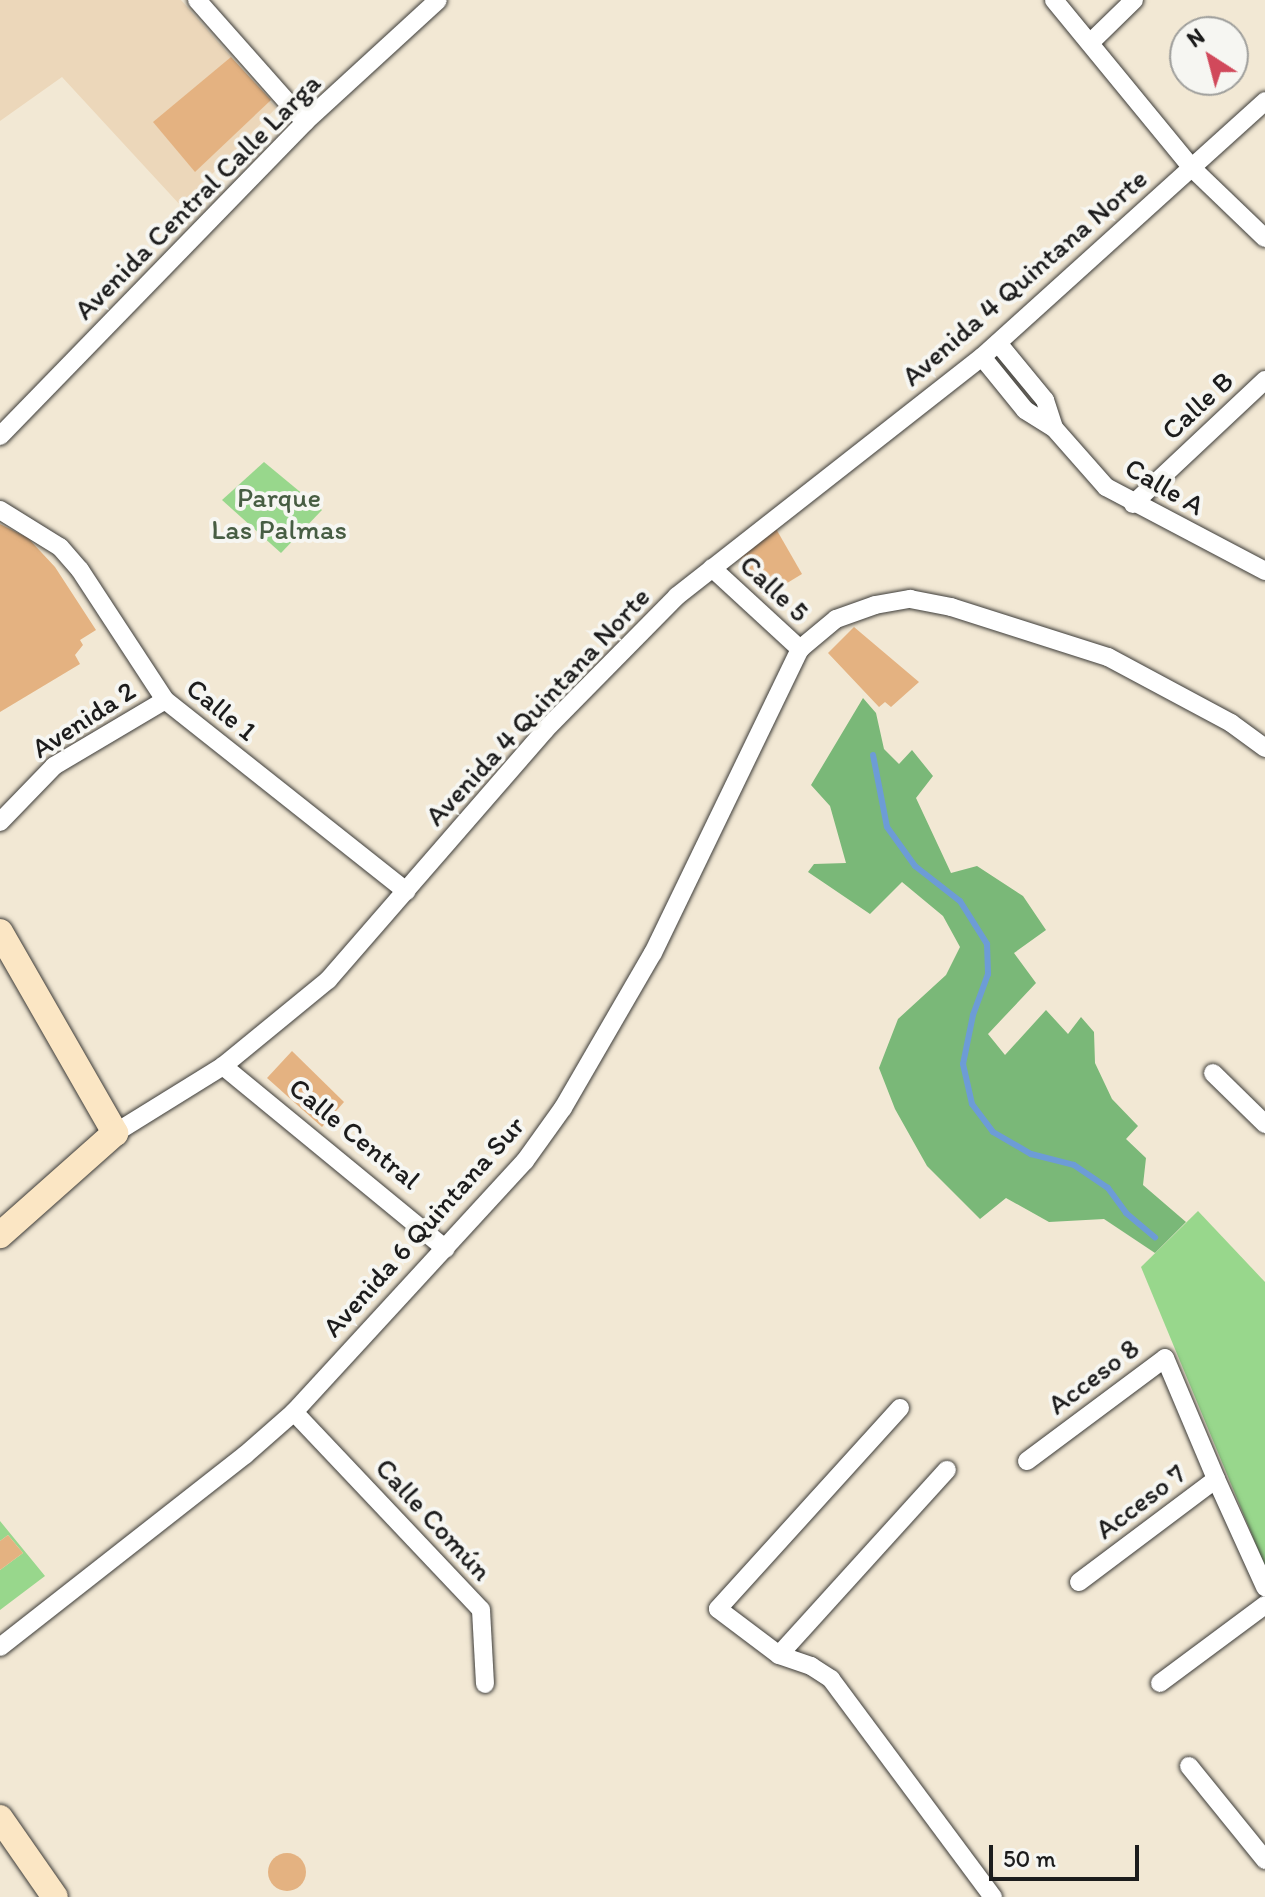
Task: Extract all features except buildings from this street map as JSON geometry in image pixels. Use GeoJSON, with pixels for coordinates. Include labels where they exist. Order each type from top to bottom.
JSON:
{"type":"FeatureCollection","features":[{"type":"Feature","properties":{"kind":"main road"},"geometry":{"type":"LineString","coordinates":[[0,932],[115,1133],[0,1235]]}},
{"type":"Feature","properties":{"kind":"main road"},"geometry":{"type":"LineString","coordinates":[[0,1818],[55,1897]]}},
{"type":"Feature","properties":{"kind":"street"},"geometry":{"type":"LineString","coordinates":[[197,0],[305,122]]}},
{"type":"Feature","properties":{"kind":"street","name":"Avenida Central Calle Larga"},"geometry":{"type":"LineString","coordinates":[[0,436],[305,122],[438,0]]}},
{"type":"Feature","properties":{"kind":"street"},"geometry":{"type":"LineString","coordinates":[[1054,0],[1192,168],[1265,238]]}},
{"type":"Feature","properties":{"kind":"street"},"geometry":{"type":"LineString","coordinates":[[1091,42],[1134,0]]}},
{"type":"Feature","properties":{"kind":"street","name":"Avenida 4 Quintana Norte"},"geometry":{"type":"LineString","coordinates":[[115,1133],[223,1066],[328,980],[545,730],[677,596],[982,357],[1265,101]]}},
{"type":"Feature","properties":{"kind":"street","name":"Calle A"},"geometry":{"type":"LineString","coordinates":[[998,343],[1045,400],[1054,428]]}},
{"type":"Feature","properties":{"kind":"street","name":"Calle A"},"geometry":{"type":"LineString","coordinates":[[982,357],[1025,410],[1054,428],[1106,487],[1133,504],[1265,571]]}},
{"type":"Feature","properties":{"kind":"street","name":"Calle B"},"geometry":{"type":"LineString","coordinates":[[1133,504],[1265,380]]}},
{"type":"Feature","properties":{"kind":"street","name":"Calle 1"},"geometry":{"type":"LineString","coordinates":[[0,510],[60,547],[80,570],[165,700],[406,891]]}},
{"type":"Feature","properties":{"kind":"street","name":"Calle 5"},"geometry":{"type":"LineString","coordinates":[[712,568],[800,649]]}},
{"type":"Feature","properties":{"kind":"street"},"geometry":{"type":"LineString","coordinates":[[800,649],[836,619],[875,605],[910,599],[951,607],[1108,657],[1193,701],[1265,748]]}},
{"type":"Feature","properties":{"kind":"street","name":"Avenida 6 Quintana Sur"},"geometry":{"type":"LineString","coordinates":[[0,1647],[245,1455],[294,1412],[525,1161],[606,1037],[653,953],[800,649]]}},
{"type":"Feature","properties":{"kind":"street","name":"Avenida 2"},"geometry":{"type":"LineString","coordinates":[[0,822],[54,766],[165,700]]}},
{"type":"Feature","properties":{"kind":"street","name":"Calle Central"},"geometry":{"type":"LineString","coordinates":[[223,1066],[446,1249]]}},
{"type":"Feature","properties":{"kind":"street"},"geometry":{"type":"LineString","coordinates":[[1213,1073],[1265,1124]]}},
{"type":"Feature","properties":{"kind":"street","name":"Acceso 8"},"geometry":{"type":"LineString","coordinates":[[1027,1461],[1165,1358],[1216,1479]]}},
{"type":"Feature","properties":{"kind":"street"},"geometry":{"type":"LineString","coordinates":[[900,1408],[718,1609],[779,1655],[811,1666],[843,1692],[993,1897]]}},
{"type":"Feature","properties":{"kind":"street","name":"Calle Común"},"geometry":{"type":"LineString","coordinates":[[294,1412],[481,1610],[485,1684]]}},
{"type":"Feature","properties":{"kind":"street"},"geometry":{"type":"LineString","coordinates":[[779,1655],[947,1470]]}},
{"type":"Feature","properties":{"kind":"street","name":"Acceso 7"},"geometry":{"type":"LineString","coordinates":[[1079,1582],[1216,1479],[1265,1587]]}},
{"type":"Feature","properties":{"kind":"street"},"geometry":{"type":"LineString","coordinates":[[1160,1683],[1265,1605]]}},
{"type":"Feature","properties":{"kind":"street"},"geometry":{"type":"LineString","coordinates":[[1189,1766],[1265,1860]]}},
{"type":"Feature","properties":{"kind":"shaded area"},"geometry":{"type":"Polygon","coordinates":[[[0,0],[181,0],[276,108],[181,206],[62,77],[0,121],[0,0]]]}},
{"type":"Feature","properties":{"kind":"green space","name":"Parque Las Palmas"},"geometry":{"type":"Polygon","coordinates":[[[264,462],[322,510],[281,553],[222,500],[264,462]]]}},
{"type":"Feature","properties":{"kind":"green space"},"geometry":{"type":"Polygon","coordinates":[[[863,698],[876,713],[884,749],[899,764],[912,750],[933,776],[916,798],[951,873],[977,866],[1023,896],[1046,930],[1014,953],[1036,983],[988,1034],[1005,1055],[1046,1010],[1068,1034],[1081,1017],[1094,1032],[1095,1063],[1112,1099],[1138,1126],[1126,1139],[1146,1158],[1143,1185],[1186,1222],[1155,1253],[1104,1219],[1049,1222],[1006,1198],[980,1219],[927,1166],[895,1109],[879,1068],[898,1019],[946,975],[960,947],[943,916],[902,882],[870,914],[808,872],[814,864],[846,863],[830,806],[811,785],[863,698]]]}},
{"type":"Feature","properties":{"kind":"green space"},"geometry":{"type":"Polygon","coordinates":[[[1198,1211],[1265,1282],[1265,1566],[1141,1267],[1198,1211]]]}},
{"type":"Feature","properties":{"kind":"green space"},"geometry":{"type":"Polygon","coordinates":[[[0,1521],[45,1576],[0,1610],[0,1570],[23,1553],[8,1535],[0,1541],[0,1521]]]}},
{"type":"Feature","properties":{"kind":"waterway"},"geometry":{"type":"LineString","coordinates":[[873,755],[887,827],[915,866],[960,901],[987,944],[988,974],[973,1015],[963,1064],[972,1104],[993,1132],[1031,1154],[1074,1165],[1108,1188],[1126,1213],[1155,1237]]}}]}
